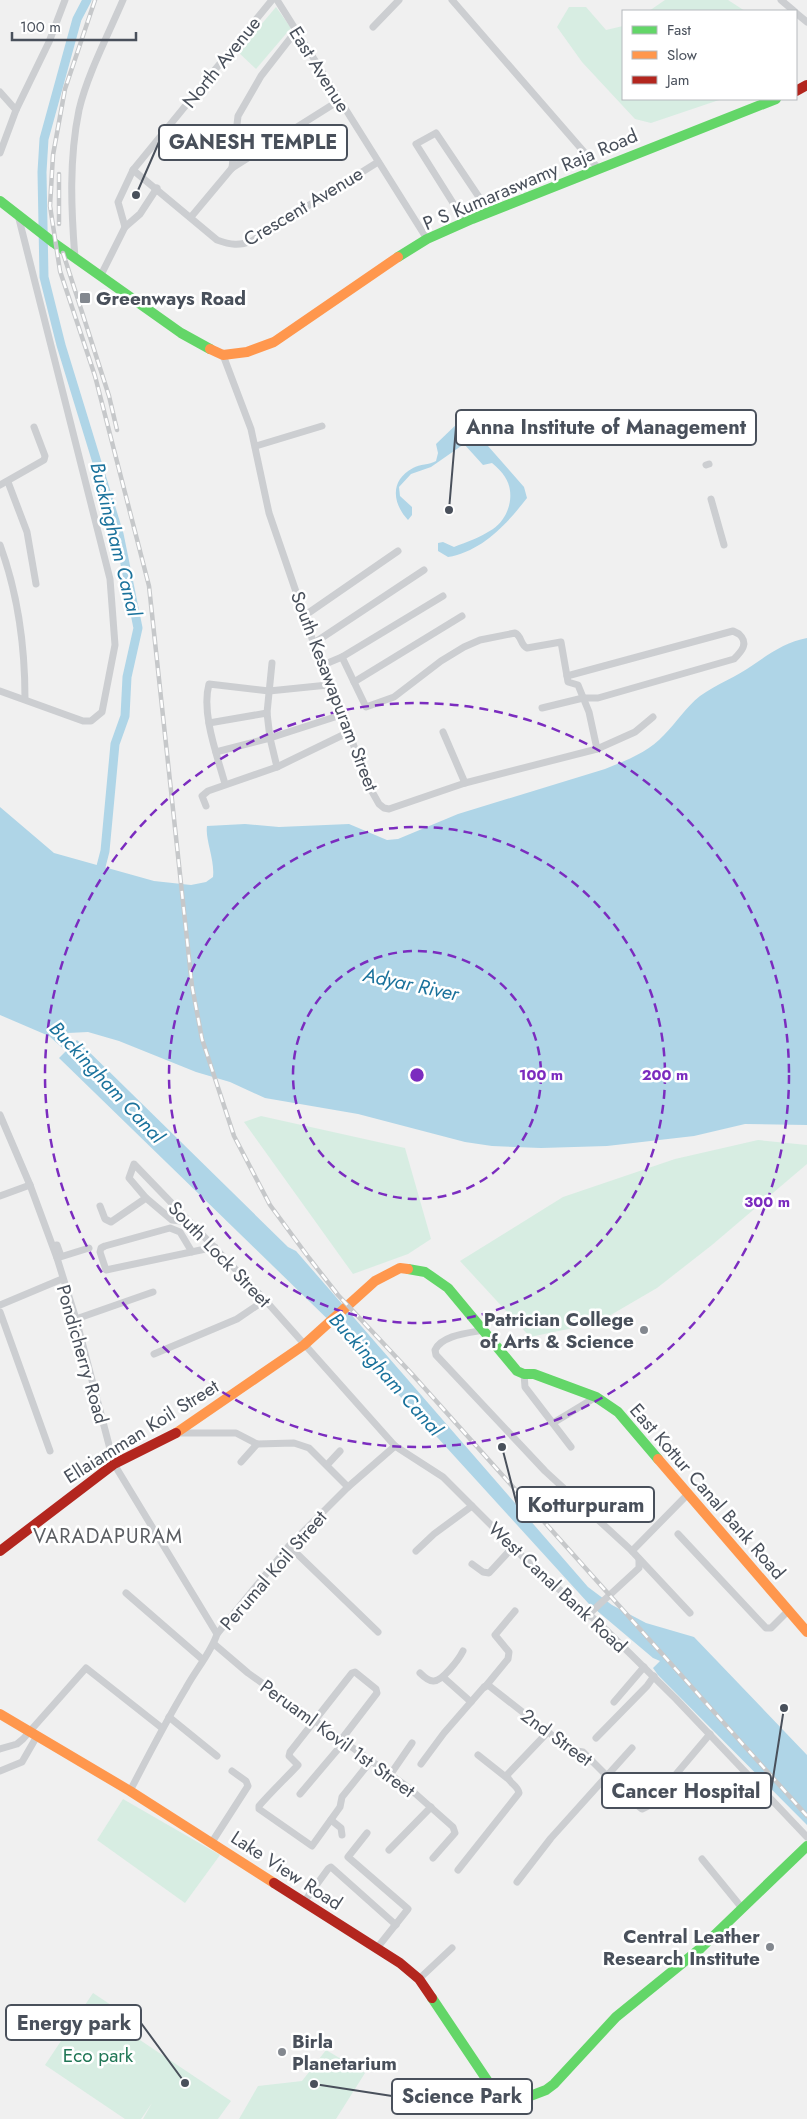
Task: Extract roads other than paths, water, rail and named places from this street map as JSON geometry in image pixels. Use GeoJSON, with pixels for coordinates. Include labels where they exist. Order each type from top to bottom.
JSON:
{"type":"FeatureCollection","features":[{"type":"Feature","properties":{"kind":"street"},"geometry":{"type":"LineString","coordinates":[[0,153],[16,110],[49,42],[65,0]]}},
{"type":"Feature","properties":{"kind":"street"},"geometry":{"type":"LineString","coordinates":[[75,258],[71,205],[73,152],[80,108],[98,56],[123,0]]}},
{"type":"Feature","properties":{"kind":"street","name":"North Avenue"},"geometry":{"type":"LineString","coordinates":[[125,227],[118,202],[133,170],[272,0]]}},
{"type":"Feature","properties":{"kind":"street","name":"East Avenue"},"geometry":{"type":"LineString","coordinates":[[277,0],[427,239]]}},
{"type":"Feature","properties":{"kind":"street"},"geometry":{"type":"LineString","coordinates":[[373,27],[400,0]]}},
{"type":"Feature","properties":{"kind":"street"},"geometry":{"type":"LineString","coordinates":[[452,0],[598,168]]}},
{"type":"Feature","properties":{"kind":"street"},"geometry":{"type":"LineString","coordinates":[[781,0],[793,10]]}},
{"type":"Feature","properties":{"kind":"street"},"geometry":{"type":"LineString","coordinates":[[797,14],[807,22]]}},
{"type":"Feature","properties":{"kind":"street"},"geometry":{"type":"LineString","coordinates":[[232,168],[238,116],[261,76],[296,31]]}},
{"type":"Feature","properties":{"kind":"street"},"geometry":{"type":"LineString","coordinates":[[0,92],[16,110]]}},
{"type":"Feature","properties":{"kind":"street"},"geometry":{"type":"LineString","coordinates":[[191,217],[232,168],[340,100]]}},
{"type":"Feature","properties":{"kind":"street","name":"P S Kumaraswamy Raja Road"},"geometry":{"type":"LineString","coordinates":[[223,355],[247,352],[274,342],[371,274],[427,239],[598,168],[773,100]]}},
{"type":"Feature","properties":{"kind":"street"},"geometry":{"type":"LineString","coordinates":[[465,222],[416,144],[436,133],[489,212]]}},
{"type":"Feature","properties":{"kind":"street","name":"Crescent Avenue"},"geometry":{"type":"LineString","coordinates":[[133,170],[157,188],[217,240],[239,245],[252,241],[378,162]]}},
{"type":"Feature","properties":{"kind":"street"},"geometry":{"type":"LineString","coordinates":[[101,275],[125,227],[140,214],[157,188]]}},
{"type":"Feature","properties":{"kind":"street"},"geometry":{"type":"LineString","coordinates":[[0,201],[54,244],[101,275],[181,333],[223,355]]}},
{"type":"Feature","properties":{"kind":"street"},"geometry":{"type":"LineString","coordinates":[[0,691],[83,721],[91,721],[98,718],[105,703],[115,645],[110,579],[18,214]]}},
{"type":"Feature","properties":{"kind":"street","name":"South Kesawapuram Street"},"geometry":{"type":"LineString","coordinates":[[223,355],[256,446],[269,513],[304,616],[323,665],[328,685],[349,732],[366,781],[379,804],[389,809],[465,783],[597,749],[635,732],[653,717]]}},
{"type":"Feature","properties":{"kind":"street"},"geometry":{"type":"LineString","coordinates":[[256,446],[322,426]]}},
{"type":"Feature","properties":{"kind":"street"},"geometry":{"type":"LineString","coordinates":[[0,485],[44,460],[45,456],[34,427]]}},
{"type":"Feature","properties":{"kind":"street"},"geometry":{"type":"LineString","coordinates":[[8,482],[27,532],[36,584]]}},
{"type":"Feature","properties":{"kind":"street"},"geometry":{"type":"LineString","coordinates":[[711,499],[724,545]]}},
{"type":"Feature","properties":{"kind":"street"},"geometry":{"type":"LineString","coordinates":[[0,545],[11,574],[23,648],[25,699]]}},
{"type":"Feature","properties":{"kind":"street"},"geometry":{"type":"LineString","coordinates":[[304,616],[398,551]]}},
{"type":"Feature","properties":{"kind":"street"},"geometry":{"type":"LineString","coordinates":[[314,643],[424,570]]}},
{"type":"Feature","properties":{"kind":"street"},"geometry":{"type":"LineString","coordinates":[[323,665],[342,657],[443,596]]}},
{"type":"Feature","properties":{"kind":"street"},"geometry":{"type":"LineString","coordinates":[[354,682],[462,616]]}},
{"type":"Feature","properties":{"kind":"street"},"geometry":{"type":"LineString","coordinates":[[542,708],[583,698],[606,696],[734,659],[743,650],[743,637],[736,631],[732,631],[567,676]]}},
{"type":"Feature","properties":{"kind":"street"},"geometry":{"type":"LineString","coordinates":[[342,657],[366,708],[394,698],[441,661],[480,640],[515,633],[519,635],[524,646],[527,648],[561,642],[567,676],[570,684],[578,685],[589,712],[597,749]]}},
{"type":"Feature","properties":{"kind":"street"},"geometry":{"type":"LineString","coordinates":[[272,663],[267,713],[270,738],[277,767]]}},
{"type":"Feature","properties":{"kind":"street"},"geometry":{"type":"LineString","coordinates":[[225,784],[210,723],[207,700],[209,684],[269,691],[328,685]]}},
{"type":"Feature","properties":{"kind":"street"},"geometry":{"type":"LineString","coordinates":[[210,723],[267,713]]}},
{"type":"Feature","properties":{"kind":"street"},"geometry":{"type":"LineString","coordinates":[[216,752],[270,738],[341,715]]}},
{"type":"Feature","properties":{"kind":"street"},"geometry":{"type":"LineString","coordinates":[[206,806],[202,798],[204,793],[277,767],[349,732]]}},
{"type":"Feature","properties":{"kind":"street"},"geometry":{"type":"LineString","coordinates":[[443,732],[465,783]]}},
{"type":"Feature","properties":{"kind":"street","name":"Pondicherry Road"},"geometry":{"type":"LineString","coordinates":[[0,1115],[59,1257],[62,1279],[76,1319],[114,1464],[217,1634]]}},
{"type":"Feature","properties":{"kind":"street","name":"South Lock Street"},"geometry":{"type":"LineString","coordinates":[[146,1198],[129,1178],[134,1164],[265,1300],[304,1345]]}},
{"type":"Feature","properties":{"kind":"street"},"geometry":{"type":"LineString","coordinates":[[0,1196],[30,1185]]}},
{"type":"Feature","properties":{"kind":"street"},"geometry":{"type":"LineString","coordinates":[[100,1206],[105,1219],[111,1222],[146,1198],[172,1220],[190,1222]]}},
{"type":"Feature","properties":{"kind":"street"},"geometry":{"type":"LineString","coordinates":[[192,1252],[180,1232],[170,1228],[104,1246],[100,1252],[106,1270],[192,1252],[215,1247]]}},
{"type":"Feature","properties":{"kind":"street"},"geometry":{"type":"LineString","coordinates":[[59,1257],[89,1248]]}},
{"type":"Feature","properties":{"kind":"street","name":"East Kottur Canal Bank Road"},"geometry":{"type":"LineString","coordinates":[[322,1331],[375,1280],[400,1268],[425,1272],[448,1288],[514,1368],[524,1374],[534,1374],[596,1397],[618,1412],[807,1632]]}},
{"type":"Feature","properties":{"kind":"street"},"geometry":{"type":"LineString","coordinates":[[0,1305],[62,1279]]}},
{"type":"Feature","properties":{"kind":"street"},"geometry":{"type":"LineString","coordinates":[[76,1319],[153,1292]]}},
{"type":"Feature","properties":{"kind":"street"},"geometry":{"type":"LineString","coordinates":[[154,1354],[237,1319],[265,1300]]}},
{"type":"Feature","properties":{"kind":"street"},"geometry":{"type":"LineString","coordinates":[[0,1312],[50,1451]]}},
{"type":"Feature","properties":{"kind":"street"},"geometry":{"type":"LineString","coordinates":[[484,1330],[453,1337],[442,1342],[435,1350],[436,1355],[545,1471],[632,1551],[690,1613]]}},
{"type":"Feature","properties":{"kind":"street","name":"Ellaiamman Koil Street"},"geometry":{"type":"LineString","coordinates":[[0,1551],[114,1464],[176,1433],[322,1331]]}},
{"type":"Feature","properties":{"kind":"street","name":"West Canal Bank Road"},"geometry":{"type":"LineString","coordinates":[[304,1345],[395,1446],[443,1477],[534,1568],[591,1612],[807,1837]]}},
{"type":"Feature","properties":{"kind":"street"},"geometry":{"type":"LineString","coordinates":[[524,1374],[525,1387],[571,1447]]}},
{"type":"Feature","properties":{"kind":"street"},"geometry":{"type":"LineString","coordinates":[[553,1423],[596,1397]]}},
{"type":"Feature","properties":{"kind":"street"},"geometry":{"type":"LineString","coordinates":[[176,1433],[236,1433],[257,1444],[294,1443],[309,1448],[348,1487]]}},
{"type":"Feature","properties":{"kind":"street"},"geometry":{"type":"LineString","coordinates":[[241,1462],[257,1444]]}},
{"type":"Feature","properties":{"kind":"street","name":"Perumal Koil Street"},"geometry":{"type":"LineString","coordinates":[[130,1791],[162,1728],[202,1659],[214,1644],[217,1634],[289,1546],[348,1487],[395,1446]]}},
{"type":"Feature","properties":{"kind":"street"},"geometry":{"type":"LineString","coordinates":[[327,1465],[340,1451]]}},
{"type":"Feature","properties":{"kind":"street"},"geometry":{"type":"LineString","coordinates":[[632,1551],[688,1494]]}},
{"type":"Feature","properties":{"kind":"street"},"geometry":{"type":"LineString","coordinates":[[416,1550],[472,1506]]}},
{"type":"Feature","properties":{"kind":"street"},"geometry":{"type":"LineString","coordinates":[[678,1534],[766,1628],[771,1628],[788,1611]]}},
{"type":"Feature","properties":{"kind":"street"},"geometry":{"type":"LineString","coordinates":[[289,1546],[378,1632]]}},
{"type":"Feature","properties":{"kind":"street"},"geometry":{"type":"LineString","coordinates":[[472,1564],[483,1572],[489,1573],[513,1547]]}},
{"type":"Feature","properties":{"kind":"street"},"geometry":{"type":"LineString","coordinates":[[591,1612],[636,1571],[640,1565],[638,1558]]}},
{"type":"Feature","properties":{"kind":"street"},"geometry":{"type":"LineString","coordinates":[[126,1593],[202,1659]]}},
{"type":"Feature","properties":{"kind":"street"},"geometry":{"type":"LineString","coordinates":[[421,1764],[444,1733],[508,1659],[509,1652],[495,1635],[515,1611]]}},
{"type":"Feature","properties":{"kind":"street","name":"Peruaml Kovil 1st Street"},"geometry":{"type":"LineString","coordinates":[[214,1644],[248,1673],[315,1720],[370,1762],[409,1788],[453,1827],[456,1831],[453,1836],[433,1858]]}},
{"type":"Feature","properties":{"kind":"street"},"geometry":{"type":"LineString","coordinates":[[420,1673],[430,1681],[436,1681],[443,1676],[463,1651]]}},
{"type":"Feature","properties":{"kind":"street"},"geometry":{"type":"LineString","coordinates":[[614,1702],[644,1667]]}},
{"type":"Feature","properties":{"kind":"street"},"geometry":{"type":"LineString","coordinates":[[0,1770],[22,1762],[33,1734],[86,1668],[162,1728]]}},
{"type":"Feature","properties":{"kind":"street"},"geometry":{"type":"LineString","coordinates":[[300,1794],[377,1693],[376,1689],[357,1674],[352,1673],[289,1754],[298,1765],[258,1807],[312,1846],[342,1805],[342,1797],[370,1762]]}},
{"type":"Feature","properties":{"kind":"street"},"geometry":{"type":"LineString","coordinates":[[443,1676],[471,1702]]}},
{"type":"Feature","properties":{"kind":"street"},"geometry":{"type":"LineString","coordinates":[[596,1738],[654,1676]]}},
{"type":"Feature","properties":{"kind":"street","name":"2nd Street"},"geometry":{"type":"LineString","coordinates":[[486,1686],[571,1750],[582,1752],[607,1776],[613,1786],[640,1808],[645,1808],[710,1734]]}},
{"type":"Feature","properties":{"kind":"street","name":"Lake View Road"},"geometry":{"type":"LineString","coordinates":[[0,1714],[212,1842],[377,1948],[419,1979],[496,2096],[501,2101],[510,2104],[550,2087],[616,2017],[701,1948],[742,1908]]}},
{"type":"Feature","properties":{"kind":"street"},"geometry":{"type":"LineString","coordinates":[[169,1716],[217,1756]]}},
{"type":"Feature","properties":{"kind":"street"},"geometry":{"type":"LineString","coordinates":[[507,1778],[547,1733]]}},
{"type":"Feature","properties":{"kind":"street"},"geometry":{"type":"LineString","coordinates":[[0,1748],[17,1744],[33,1734]]}},
{"type":"Feature","properties":{"kind":"street"},"geometry":{"type":"LineString","coordinates":[[390,1775],[412,1743]]}},
{"type":"Feature","properties":{"kind":"street"},"geometry":{"type":"LineString","coordinates":[[517,1882],[551,1838],[632,1748]]}},
{"type":"Feature","properties":{"kind":"street"},"geometry":{"type":"LineString","coordinates":[[458,1870],[519,1793],[518,1788],[478,1755]]}},
{"type":"Feature","properties":{"kind":"street"},"geometry":{"type":"LineString","coordinates":[[212,1842],[248,1786],[246,1781],[232,1771]]}},
{"type":"Feature","properties":{"kind":"street"},"geometry":{"type":"LineString","coordinates":[[389,1850],[431,1808]]}},
{"type":"Feature","properties":{"kind":"street"},"geometry":{"type":"LineString","coordinates":[[331,1820],[341,1828],[342,1835]]}},
{"type":"Feature","properties":{"kind":"street"},"geometry":{"type":"LineString","coordinates":[[367,1833],[348,1857],[408,1907],[408,1910],[377,1948]]}},
{"type":"Feature","properties":{"kind":"street"},"geometry":{"type":"LineString","coordinates":[[702,1859],[742,1908],[807,1846]]}},
{"type":"Feature","properties":{"kind":"street"},"geometry":{"type":"LineString","coordinates":[[304,1902],[331,1867],[396,1925]]}},
{"type":"Feature","properties":{"kind":"street"},"geometry":{"type":"LineString","coordinates":[[419,1979],[452,1948]]}},
{"type":"Feature","properties":{"kind":"water"},"geometry":{"type":"Polygon","coordinates":[[[462,419],[466,421],[524,487],[527,498],[502,527],[482,543],[460,554],[448,557],[438,551],[438,543],[443,542],[454,547],[474,539],[493,529],[507,512],[510,491],[505,477],[498,468],[492,463],[483,465],[464,444],[431,467],[411,474],[399,487],[400,496],[412,507],[412,515],[408,520],[396,499],[396,492],[400,479],[406,473],[416,467],[436,461],[438,453],[436,444],[462,419]]]}},
{"type":"Feature","properties":{"kind":"water","name":"Adyar River"},"geometry":{"type":"Polygon","coordinates":[[[807,638],[807,1125],[745,1124],[694,1136],[607,1146],[541,1148],[492,1146],[465,1142],[358,1114],[265,1098],[230,1082],[196,1072],[119,1041],[88,1032],[68,1033],[63,1037],[71,1046],[77,1040],[288,1247],[296,1251],[588,1587],[612,1605],[646,1623],[694,1637],[807,1755],[807,1825],[658,1675],[653,1668],[660,1661],[653,1658],[589,1604],[345,1336],[59,1058],[66,1051],[49,1036],[0,1015],[0,807],[54,853],[154,881],[191,885],[206,882],[213,877],[207,826],[245,824],[279,827],[349,824],[387,840],[398,839],[458,814],[621,763],[658,741],[700,696],[779,648],[807,638]]]}},
{"type":"Feature","properties":{"kind":"waterway","name":"Buckingham Canal"},"geometry":{"type":"LineString","coordinates":[[87,0],[77,19],[44,139],[42,172],[44,277],[61,345],[119,534],[138,628],[127,677],[125,716],[115,744],[105,851],[98,878]]}},
{"type":"Feature","properties":{"kind":"railway"},"geometry":{"type":"LineString","coordinates":[[95,0],[65,89],[53,155],[50,206],[60,271],[95,376],[149,586],[192,986],[202,1039],[234,1136],[270,1205],[338,1295],[412,1374],[807,1816]]}},
{"type":"Feature","properties":{"kind":"railway"},"geometry":{"type":"LineString","coordinates":[[59,174],[59,224]]}},
{"type":"Feature","properties":{"kind":"railway"},"geometry":{"type":"LineString","coordinates":[[63,253],[109,396],[117,430]]}},
{"type":"Feature","properties":{"kind":"place","name":"GANESH TEMPLE"},"geometry":{"type":"Point","coordinates":[136,195]}},
{"type":"Feature","properties":{"kind":"place","name":"Greenways Road"},"geometry":{"type":"Point","coordinates":[85,298]}},
{"type":"Feature","properties":{"kind":"place","name":"Anna Institute of Management"},"geometry":{"type":"Point","coordinates":[449,510]}},
{"type":"Feature","properties":{"kind":"place","name":"Patrician College of Arts & Science"},"geometry":{"type":"Point","coordinates":[644,1330]}},
{"type":"Feature","properties":{"kind":"place","name":"Kotturpuram"},"geometry":{"type":"Point","coordinates":[502,1447]}},
{"type":"Feature","properties":{"kind":"place","name":"Cancer Hospital"},"geometry":{"type":"Point","coordinates":[784,1708]}},
{"type":"Feature","properties":{"kind":"place","name":"Central Leather Research Institute"},"geometry":{"type":"Point","coordinates":[770,1947]}},
{"type":"Feature","properties":{"kind":"place","name":"Birla Planetarium"},"geometry":{"type":"Point","coordinates":[282,2052]}},
{"type":"Feature","properties":{"kind":"place","name":"Energy park"},"geometry":{"type":"Point","coordinates":[185,2083]}},
{"type":"Feature","properties":{"kind":"place","name":"Science Park"},"geometry":{"type":"Point","coordinates":[314,2084]}},
{"type":"Feature","properties":{"kind":"district","name":"VARADAPURAM"},"geometry":{"type":"Point","coordinates":[108,1536]}},
{"type":"Feature","properties":{"kind":"park label","name":"Eco park"},"geometry":{"type":"Point","coordinates":[98,2055]}}]}
